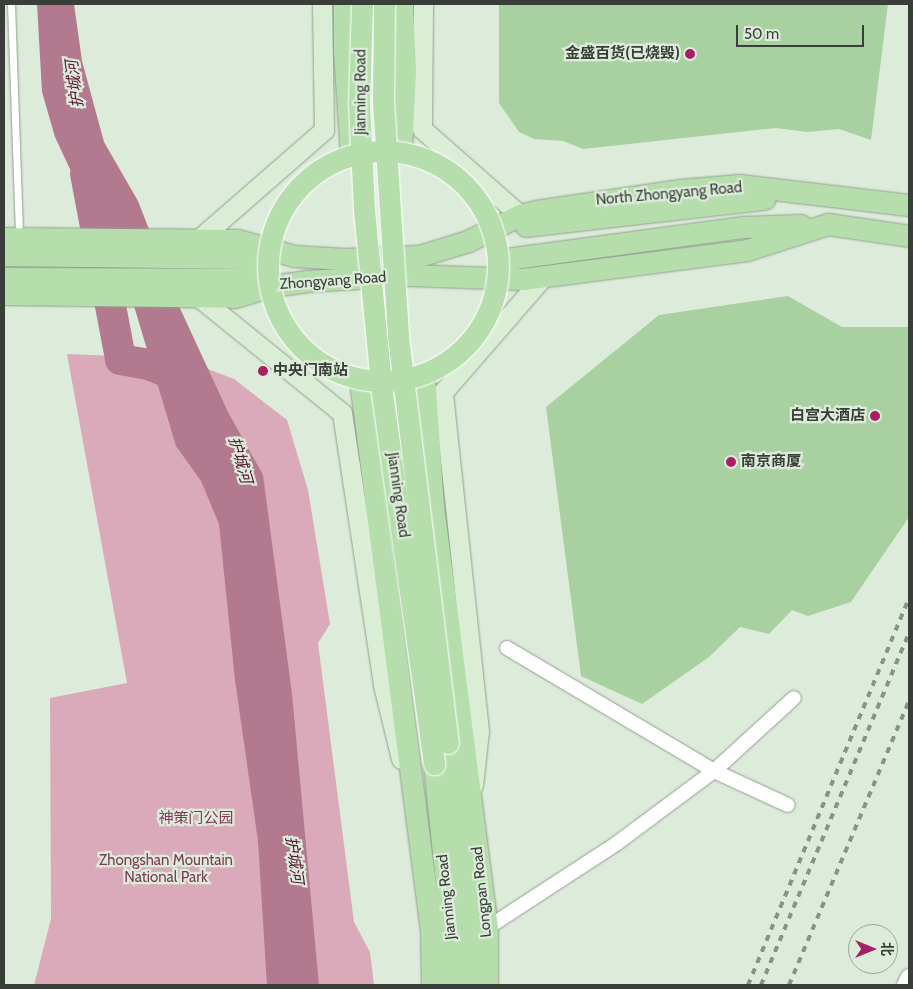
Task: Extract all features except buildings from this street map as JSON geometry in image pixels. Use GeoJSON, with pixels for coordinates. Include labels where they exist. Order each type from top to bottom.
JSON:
{"type":"FeatureCollection","features":[{"type":"Feature","properties":{"kind":"main road"},"geometry":{"type":"LineString","coordinates":[[199,239],[324,130],[322,4]]}},
{"type":"Feature","properties":{"kind":"main road"},"geometry":{"type":"LineString","coordinates":[[344,4],[344,50],[351,155]]}},
{"type":"Feature","properties":{"kind":"main road","name":"Jianning Road"},"geometry":{"type":"LineString","coordinates":[[362,4],[359,103],[365,220],[382,393],[434,764],[452,942],[451,985]]}},
{"type":"Feature","properties":{"kind":"main road","name":"Jianning Road"},"geometry":{"type":"LineString","coordinates":[[384,4],[385,150],[398,337],[472,949],[472,985]]}},
{"type":"Feature","properties":{"kind":"main road"},"geometry":{"type":"LineString","coordinates":[[401,152],[405,71],[402,4]]}},
{"type":"Feature","properties":{"kind":"main road"},"geometry":{"type":"LineString","coordinates":[[423,4],[422,129],[520,215]]}},
{"type":"Feature","properties":{"kind":"main road"},"geometry":{"type":"LineString","coordinates":[[376,150],[401,152],[432,161],[458,178],[479,202],[493,230],[499,260],[495,297],[480,330],[456,357],[424,376],[392,382],[360,380],[326,368],[298,345],[278,314],[268,268],[276,224],[293,193],[319,170],[351,155],[376,150]]}},
{"type":"Feature","properties":{"kind":"main road","name":"North Zhongyang Road"},"geometry":{"type":"LineString","coordinates":[[520,215],[588,201],[739,186],[909,205]]}},
{"type":"Feature","properties":{"kind":"main road"},"geometry":{"type":"LineString","coordinates":[[493,230],[742,200],[826,196]]}},
{"type":"Feature","properties":{"kind":"main road","name":"Zhongyang Road"},"geometry":{"type":"LineString","coordinates":[[12,238],[238,240],[267,250],[317,259],[418,256],[468,241],[520,215]]}},
{"type":"Feature","properties":{"kind":"main road"},"geometry":{"type":"LineString","coordinates":[[499,260],[744,227],[828,224],[909,236]]}},
{"type":"Feature","properties":{"kind":"main road"},"geometry":{"type":"LineString","coordinates":[[472,799],[480,731],[443,392],[543,277],[747,250],[828,224]]}},
{"type":"Feature","properties":{"kind":"main road"},"geometry":{"type":"LineString","coordinates":[[4,255],[63,277]]}},
{"type":"Feature","properties":{"kind":"main road"},"geometry":{"type":"LineString","coordinates":[[4,278],[268,268]]}},
{"type":"Feature","properties":{"kind":"main road","name":"Zhongyang Road"},"geometry":{"type":"LineString","coordinates":[[4,294],[63,277],[155,297],[200,298],[235,297],[272,286],[306,281],[410,275],[522,280],[543,277]]}},
{"type":"Feature","properties":{"kind":"main road"},"geometry":{"type":"LineString","coordinates":[[200,298],[342,413],[383,685],[414,815]]}},
{"type":"Feature","properties":{"kind":"main road","name":"Longpan Road"},"geometry":{"type":"LineString","coordinates":[[424,376],[433,506],[472,799],[486,928],[487,985]]}},
{"type":"Feature","properties":{"kind":"main road"},"geometry":{"type":"LineString","coordinates":[[360,380],[402,704],[414,815],[431,931],[432,985]]}},
{"type":"Feature","properties":{"kind":"street"},"geometry":{"type":"LineString","coordinates":[[508,648],[714,771],[788,805]]}},
{"type":"Feature","properties":{"kind":"street"},"geometry":{"type":"LineString","coordinates":[[486,928],[577,871],[714,771],[794,698]]}},
{"type":"Feature","properties":{"kind":"street"},"geometry":{"type":"LineString","coordinates":[[905,985],[909,977]]}},
{"type":"Feature","properties":{"kind":"lane"},"geometry":{"type":"LineString","coordinates":[[11,4],[12,238]]}},
{"type":"Feature","properties":{"kind":"green space","name":"神策门公园"},"geometry":{"type":"Polygon","coordinates":[[[124,349],[135,357],[165,358],[200,366],[234,379],[287,420],[308,490],[330,624],[318,643],[354,922],[370,952],[374,985],[34,985],[51,919],[50,698],[127,683],[67,354],[115,356],[124,349]]]}},
{"type":"Feature","properties":{"kind":"water"},"geometry":{"type":"Polygon","coordinates":[[[37,4],[74,4],[82,61],[104,142],[138,201],[178,304],[228,412],[263,475],[292,694],[319,985],[267,985],[258,841],[235,680],[219,524],[201,481],[176,446],[134,306],[55,137],[42,92],[37,4]]]}},
{"type":"Feature","properties":{"kind":"waterway","name":"护城河"},"geometry":{"type":"LineString","coordinates":[[85,173],[120,359],[148,364],[192,382]]}},
{"type":"Feature","properties":{"kind":"railway"},"geometry":{"type":"LineString","coordinates":[[748,985],[909,599]]}},
{"type":"Feature","properties":{"kind":"railway"},"geometry":{"type":"LineString","coordinates":[[761,985],[909,633]]}},
{"type":"Feature","properties":{"kind":"railway"},"geometry":{"type":"LineString","coordinates":[[789,985],[909,701]]}},
{"type":"Feature","properties":{"kind":"place","name":"金盛百货(已烧毁)"},"geometry":{"type":"Point","coordinates":[690,54]}},
{"type":"Feature","properties":{"kind":"place","name":"中央门南站"},"geometry":{"type":"Point","coordinates":[263,371]}},
{"type":"Feature","properties":{"kind":"place","name":"白宫大酒店"},"geometry":{"type":"Point","coordinates":[875,416]}},
{"type":"Feature","properties":{"kind":"place","name":"南京商厦"},"geometry":{"type":"Point","coordinates":[731,462]}},
{"type":"Feature","properties":{"kind":"park label","name":"Zhongshan Mountain National Park"},"geometry":{"type":"Point","coordinates":[166,868]}}]}
